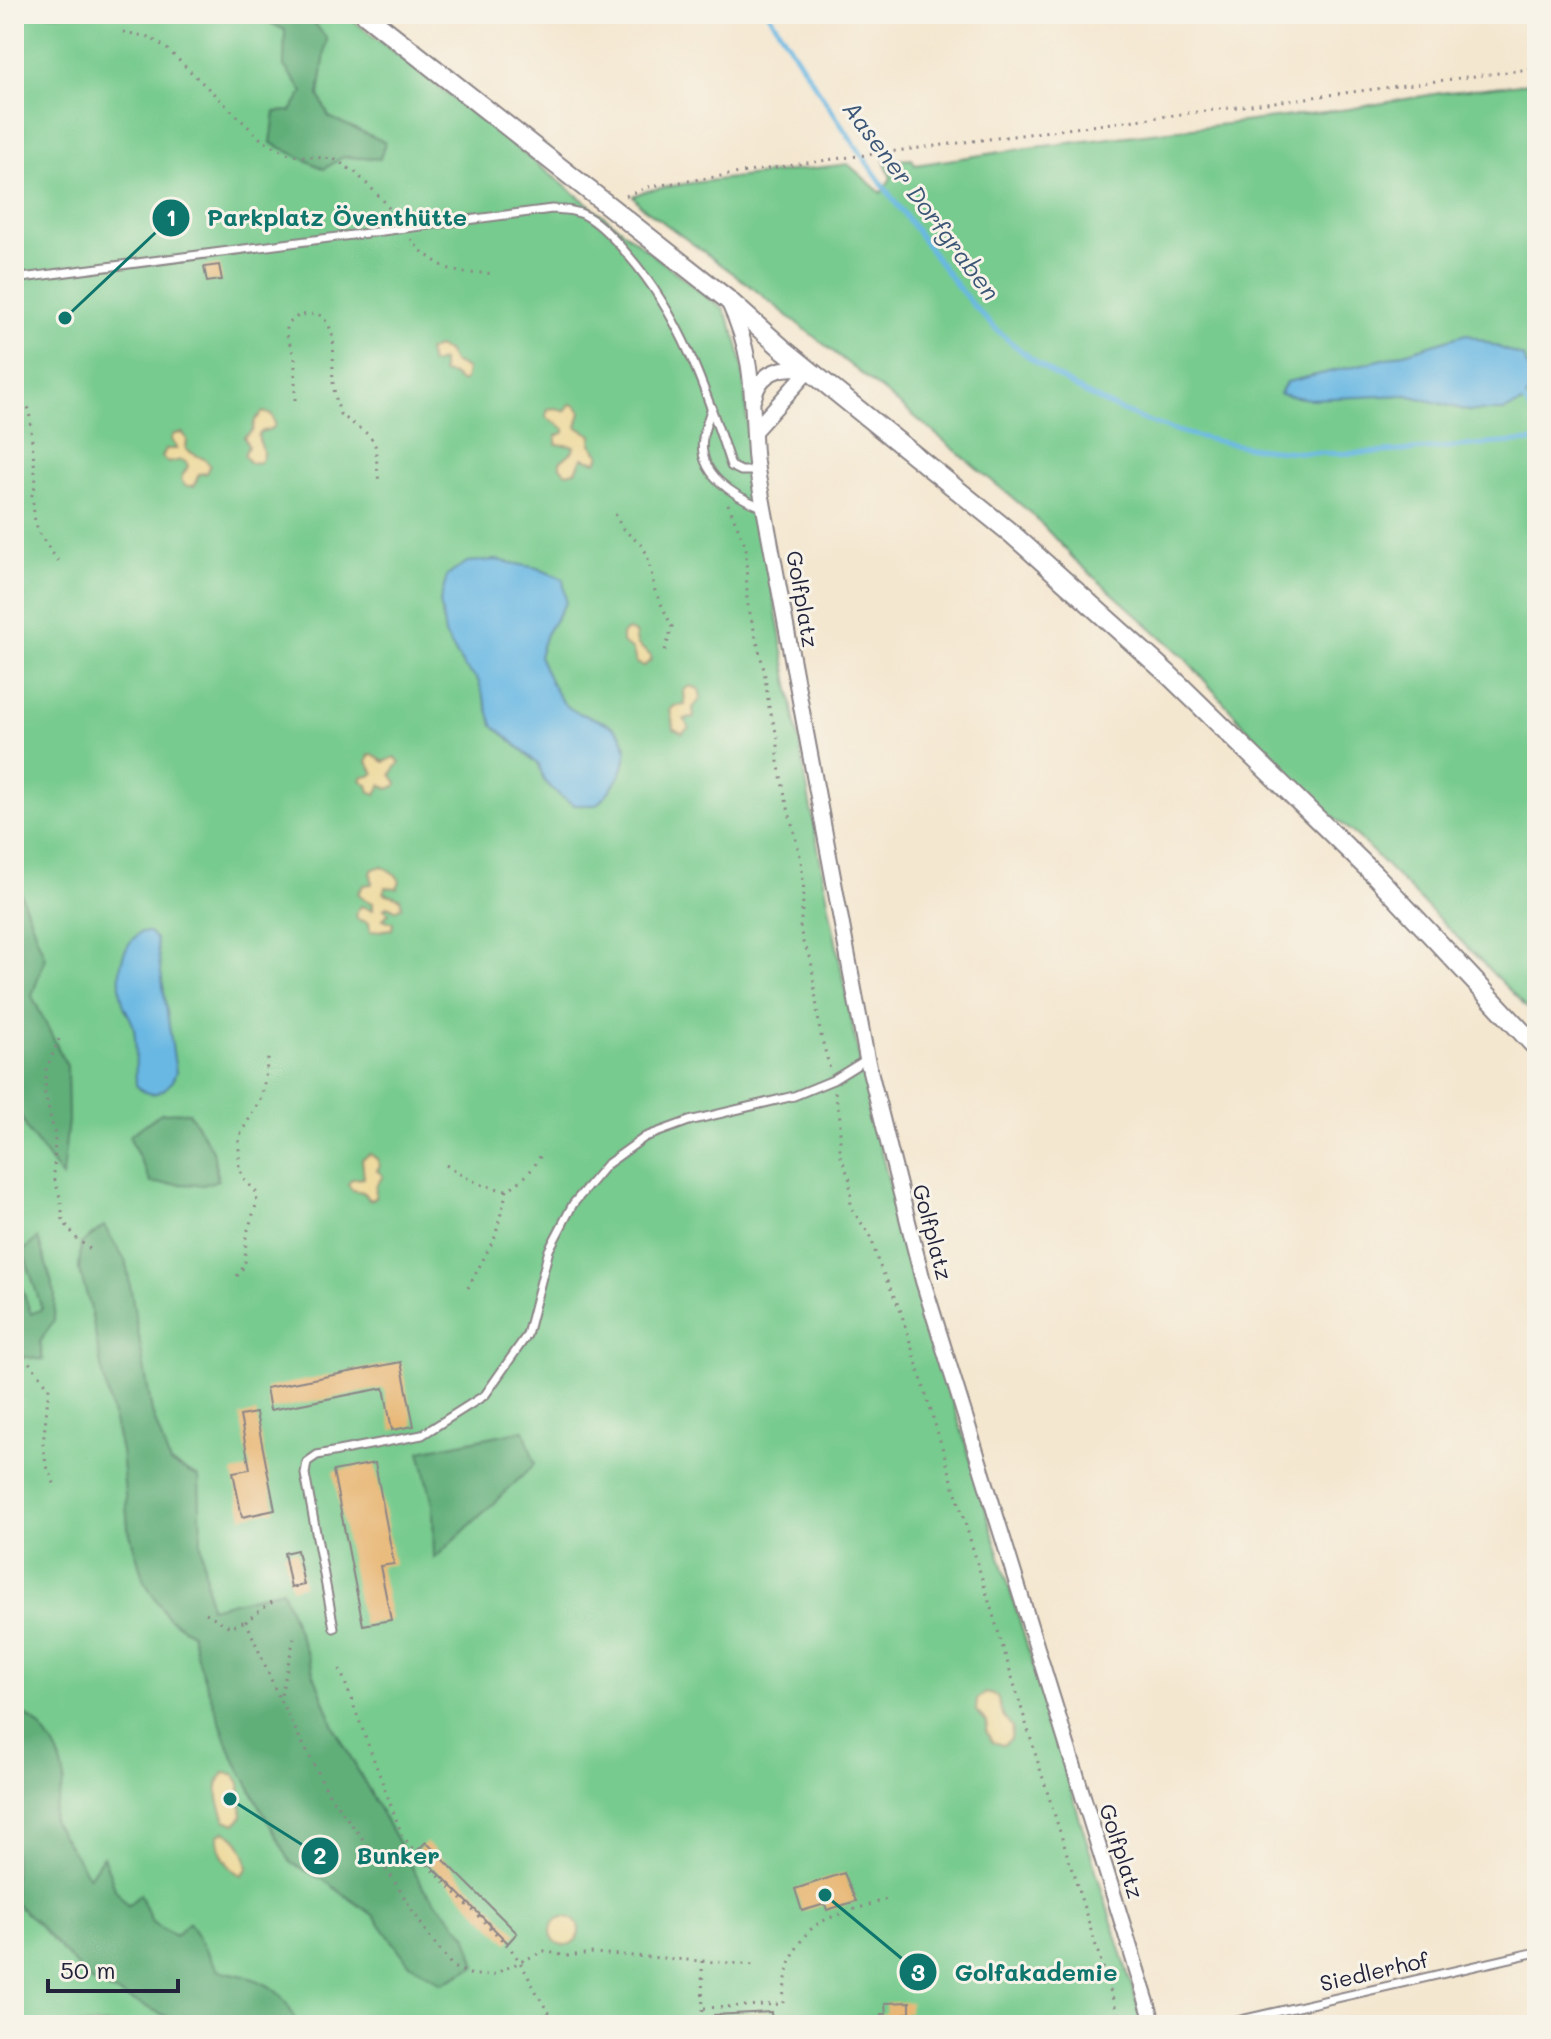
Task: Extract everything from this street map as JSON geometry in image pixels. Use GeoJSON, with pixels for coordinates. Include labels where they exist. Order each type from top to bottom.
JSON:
{"type":"FeatureCollection","features":[{"type":"Feature","properties":{"kind":"street"},"geometry":{"type":"LineString","coordinates":[[365,14],[727,299],[809,370],[1012,534],[1168,674],[1376,876],[1537,1048]]}},
{"type":"Feature","properties":{"kind":"street","name":"Golfplatz"},"geometry":{"type":"LineString","coordinates":[[727,299],[745,340],[764,508],[867,1059],[923,1281],[1154,2025]]}},
{"type":"Feature","properties":{"kind":"street"},"geometry":{"type":"LineString","coordinates":[[753,405],[760,382],[770,373],[788,367],[809,370]]}},
{"type":"Feature","properties":{"kind":"street"},"geometry":{"type":"LineString","coordinates":[[755,430],[809,370]]}},
{"type":"Feature","properties":{"kind":"lane"},"geometry":{"type":"LineString","coordinates":[[14,279],[552,209],[573,211],[589,217],[613,238],[650,280],[681,332],[712,407],[731,466],[741,471],[758,471]]}},
{"type":"Feature","properties":{"kind":"lane"},"geometry":{"type":"LineString","coordinates":[[712,407],[702,441],[706,464],[722,485],[744,500],[764,508]]}},
{"type":"Feature","properties":{"kind":"lane"},"geometry":{"type":"LineString","coordinates":[[334,1628],[305,1474],[307,1462],[317,1455],[422,1435],[485,1395],[527,1335],[549,1250],[573,1204],[606,1165],[645,1137],[689,1121],[794,1096],[833,1080],[867,1059]]}},
{"type":"Feature","properties":{"kind":"lane","name":"Siedlerhof"},"geometry":{"type":"LineString","coordinates":[[1219,2025],[1537,1952]]}},
{"type":"Feature","properties":{"kind":"path"},"geometry":{"type":"LineString","coordinates":[[123,32],[149,37],[165,47],[262,140],[291,155],[334,159],[356,173],[382,199],[415,245],[451,268],[466,273],[492,274]]}},
{"type":"Feature","properties":{"kind":"path"},"geometry":{"type":"LineString","coordinates":[[611,208],[619,199],[648,187],[827,160],[1537,68]]}},
{"type":"Feature","properties":{"kind":"path"},"geometry":{"type":"LineString","coordinates":[[14,219],[20,213]]}},
{"type":"Feature","properties":{"kind":"path"},"geometry":{"type":"LineString","coordinates":[[295,400],[295,359],[286,332],[288,324],[299,315],[318,314],[329,323],[333,332],[333,380],[340,414],[370,436],[375,445],[379,484]]}},
{"type":"Feature","properties":{"kind":"path"},"geometry":{"type":"LineString","coordinates":[[14,403],[22,402],[29,409],[36,483],[32,495],[35,522],[58,561]]}},
{"type":"Feature","properties":{"kind":"path"},"geometry":{"type":"LineString","coordinates":[[615,514],[622,528],[647,554],[655,591],[672,627],[664,654]]}},
{"type":"Feature","properties":{"kind":"path"},"geometry":{"type":"LineString","coordinates":[[59,1039],[46,1070],[45,1094],[55,1135],[54,1177],[63,1221],[78,1240],[94,1252]]}},
{"type":"Feature","properties":{"kind":"path"},"geometry":{"type":"LineString","coordinates":[[237,1276],[245,1265],[246,1236],[257,1202],[256,1192],[239,1168],[239,1137],[262,1096],[269,1053]]}},
{"type":"Feature","properties":{"kind":"path"},"geometry":{"type":"LineString","coordinates":[[446,1165],[476,1184],[507,1190],[523,1181],[536,1166],[543,1151]]}},
{"type":"Feature","properties":{"kind":"path"},"geometry":{"type":"LineString","coordinates":[[468,1288],[495,1237],[507,1190]]}},
{"type":"Feature","properties":{"kind":"path"},"geometry":{"type":"LineString","coordinates":[[14,1344],[49,1387],[43,1445],[46,1464],[56,1488]]}},
{"type":"Feature","properties":{"kind":"path"},"geometry":{"type":"LineString","coordinates":[[206,1613],[230,1627],[246,1621],[272,1602]]}},
{"type":"Feature","properties":{"kind":"path"},"geometry":{"type":"LineString","coordinates":[[246,1621],[280,1700],[330,1796],[391,1876],[428,1935],[453,1967],[472,1975],[492,1975],[544,1951],[566,1956],[593,1953],[756,1965]]}},
{"type":"Feature","properties":{"kind":"path"},"geometry":{"type":"LineString","coordinates":[[280,1700],[294,1638]]}},
{"type":"Feature","properties":{"kind":"path"},"geometry":{"type":"LineString","coordinates":[[340,1669],[402,1835],[521,1962],[551,2017],[559,2025]]}},
{"type":"Feature","properties":{"kind":"path"},"geometry":{"type":"LineString","coordinates":[[704,2008],[783,2004],[788,1967],[802,1941],[820,1923],[886,1899]]}},
{"type":"Feature","properties":{"kind":"path"},"geometry":{"type":"LineString","coordinates":[[702,1961],[703,2025]]}},
{"type":"Feature","properties":{"kind":"green space"},"geometry":{"type":"Polygon","coordinates":[[[14,14],[345,14],[724,310],[733,330],[743,370],[752,475],[831,915],[872,1114],[929,1324],[1144,2025],[14,2025],[14,14]]]}},
{"type":"Feature","properties":{"kind":"green space"},"geometry":{"type":"Polygon","coordinates":[[[262,14],[309,16],[327,39],[319,95],[329,117],[385,142],[380,159],[343,157],[324,169],[271,143],[275,112],[291,111],[303,92],[284,66],[285,30],[268,22],[262,14]]]}},
{"type":"Feature","properties":{"kind":"green space"},"geometry":{"type":"Polygon","coordinates":[[[1537,82],[1537,1018],[1358,837],[1305,794],[1183,656],[1075,560],[1032,514],[908,411],[749,285],[641,206],[633,196],[684,184],[848,164],[881,193],[891,178],[884,161],[912,159],[915,165],[1537,82]]]}},
{"type":"Feature","properties":{"kind":"green space"},"geometry":{"type":"Polygon","coordinates":[[[14,876],[45,958],[32,996],[67,1066],[68,1120],[62,1177],[28,1131],[14,1101],[14,876]]]}},
{"type":"Feature","properties":{"kind":"green space"},"geometry":{"type":"Polygon","coordinates":[[[189,1112],[213,1151],[218,1180],[203,1185],[151,1183],[129,1136],[161,1113],[189,1112]]]}},
{"type":"Feature","properties":{"kind":"green space"},"geometry":{"type":"Polygon","coordinates":[[[104,1226],[126,1262],[152,1412],[170,1463],[199,1477],[201,1543],[210,1608],[282,1590],[335,1729],[424,1889],[467,1935],[476,1966],[442,1983],[408,1962],[373,1915],[322,1879],[291,1863],[232,1755],[191,1633],[168,1618],[144,1581],[128,1527],[121,1451],[90,1305],[79,1270],[81,1244],[104,1226]]]}},
{"type":"Feature","properties":{"kind":"green space"},"geometry":{"type":"Polygon","coordinates":[[[38,1238],[55,1293],[54,1320],[40,1342],[43,1360],[14,1355],[14,1285],[21,1285],[31,1314],[42,1309],[23,1251],[38,1238]]]}},
{"type":"Feature","properties":{"kind":"green space"},"geometry":{"type":"Polygon","coordinates":[[[524,1430],[535,1464],[434,1559],[433,1504],[420,1451],[524,1430]]]}},
{"type":"Feature","properties":{"kind":"green space"},"geometry":{"type":"Polygon","coordinates":[[[14,1711],[23,1714],[40,1728],[59,1758],[64,1783],[52,1820],[89,1877],[103,1856],[115,1888],[128,1906],[140,1894],[152,1922],[175,1936],[189,1922],[218,1970],[246,1976],[267,1985],[284,2000],[297,2025],[186,2025],[91,1982],[14,1902],[14,1711]]]}},
{"type":"Feature","properties":{"kind":"sand"},"geometry":{"type":"Polygon","coordinates":[[[437,347],[447,351],[453,362],[467,369],[465,380],[460,382],[453,375],[442,373],[442,361],[431,364],[428,351],[437,347]]]}},
{"type":"Feature","properties":{"kind":"sand"},"geometry":{"type":"Polygon","coordinates":[[[570,404],[576,405],[581,412],[577,427],[592,435],[591,444],[600,455],[597,462],[582,458],[576,471],[566,473],[560,462],[573,451],[574,446],[556,444],[556,436],[565,429],[546,417],[548,409],[565,411],[570,404]]]}},
{"type":"Feature","properties":{"kind":"sand"},"geometry":{"type":"Polygon","coordinates":[[[263,412],[272,415],[275,424],[258,436],[263,452],[260,462],[250,463],[244,455],[248,446],[244,437],[252,431],[255,420],[263,412]]]}},
{"type":"Feature","properties":{"kind":"sand"},"geometry":{"type":"Polygon","coordinates":[[[183,433],[187,439],[186,450],[210,465],[206,473],[199,474],[194,486],[186,486],[182,481],[188,466],[186,462],[168,463],[162,457],[166,449],[177,449],[171,439],[174,434],[183,433]]]}},
{"type":"Feature","properties":{"kind":"sand"},"geometry":{"type":"Polygon","coordinates":[[[628,630],[635,633],[637,644],[651,656],[644,666],[636,663],[633,650],[622,643],[622,634],[628,630]]]}},
{"type":"Feature","properties":{"kind":"sand"},"geometry":{"type":"Polygon","coordinates":[[[690,686],[699,689],[701,698],[693,708],[694,718],[684,719],[689,728],[682,733],[674,729],[670,710],[674,706],[685,705],[684,690],[690,686]]]}},
{"type":"Feature","properties":{"kind":"sand"},"geometry":{"type":"Polygon","coordinates":[[[373,754],[384,762],[395,757],[400,762],[391,774],[396,786],[389,789],[381,785],[376,794],[370,792],[368,785],[361,780],[363,776],[374,773],[367,762],[369,755],[373,754]]]}},
{"type":"Feature","properties":{"kind":"sand"},"geometry":{"type":"Polygon","coordinates":[[[382,866],[400,881],[397,888],[386,887],[384,893],[400,898],[402,906],[396,910],[387,906],[384,909],[389,913],[383,919],[393,923],[392,929],[370,932],[369,923],[357,919],[356,912],[361,906],[373,910],[373,903],[358,893],[364,885],[372,884],[373,869],[382,866]]]}},
{"type":"Feature","properties":{"kind":"sand"},"geometry":{"type":"Polygon","coordinates":[[[370,1154],[377,1159],[380,1166],[377,1170],[383,1176],[376,1186],[375,1198],[369,1200],[363,1192],[352,1190],[348,1184],[352,1179],[364,1178],[362,1159],[370,1154]]]}},
{"type":"Feature","properties":{"kind":"sand"},"geometry":{"type":"Polygon","coordinates":[[[986,1693],[997,1696],[1003,1716],[1012,1728],[1011,1739],[1003,1745],[992,1742],[986,1731],[987,1722],[976,1711],[977,1699],[986,1693]]]}},
{"type":"Feature","properties":{"kind":"sand"},"geometry":{"type":"Polygon","coordinates":[[[224,1773],[234,1774],[240,1783],[242,1816],[236,1824],[225,1820],[219,1802],[218,1784],[224,1773]]]}},
{"type":"Feature","properties":{"kind":"sand"},"geometry":{"type":"Polygon","coordinates":[[[224,1831],[238,1841],[244,1851],[248,1868],[242,1875],[232,1869],[222,1853],[218,1835],[224,1831]]]}},
{"type":"Feature","properties":{"kind":"sand"},"geometry":{"type":"Polygon","coordinates":[[[565,1917],[575,1921],[579,1931],[575,1941],[565,1945],[555,1941],[551,1931],[555,1921],[565,1917]]]}},
{"type":"Feature","properties":{"kind":"water"},"geometry":{"type":"Polygon","coordinates":[[[1466,334],[1523,357],[1534,380],[1525,402],[1504,411],[1469,411],[1407,395],[1309,399],[1279,394],[1287,382],[1388,358],[1466,334]]]}},
{"type":"Feature","properties":{"kind":"water"},"geometry":{"type":"Polygon","coordinates":[[[496,560],[537,568],[563,579],[566,602],[546,634],[539,656],[565,705],[618,731],[626,752],[620,775],[596,805],[574,805],[559,795],[544,781],[539,765],[493,725],[478,680],[464,667],[445,635],[440,601],[447,576],[467,562],[496,560]]]}},
{"type":"Feature","properties":{"kind":"water"},"geometry":{"type":"Polygon","coordinates":[[[141,932],[149,932],[156,939],[176,1072],[165,1089],[154,1093],[148,1093],[136,1085],[134,1029],[120,986],[123,956],[141,932]]]}},
{"type":"Feature","properties":{"kind":"building"},"geometry":{"type":"Polygon","coordinates":[[[219,265],[222,280],[207,282],[204,267],[219,265]]]}},
{"type":"Feature","properties":{"kind":"building"},"geometry":{"type":"Polygon","coordinates":[[[401,1362],[414,1426],[392,1430],[384,1388],[270,1410],[266,1388],[401,1362]]]}},
{"type":"Feature","properties":{"kind":"building"},"geometry":{"type":"Polygon","coordinates":[[[256,1413],[275,1510],[242,1517],[233,1472],[250,1469],[240,1416],[256,1413]]]}},
{"type":"Feature","properties":{"kind":"building"},"geometry":{"type":"Polygon","coordinates":[[[375,1463],[394,1564],[380,1566],[391,1620],[363,1625],[333,1471],[375,1463]]]}},
{"type":"Feature","properties":{"kind":"building"},"geometry":{"type":"Polygon","coordinates":[[[297,1550],[304,1585],[291,1588],[284,1553],[297,1550]]]}},
{"type":"Feature","properties":{"kind":"building"},"geometry":{"type":"Polygon","coordinates":[[[426,1842],[517,1933],[508,1943],[417,1851],[426,1842]]]}},
{"type":"Feature","properties":{"kind":"building"},"geometry":{"type":"Polygon","coordinates":[[[844,1873],[856,1901],[827,1910],[825,1904],[802,1911],[795,1889],[844,1873]]]}},
{"type":"Feature","properties":{"kind":"building"},"geometry":{"type":"Polygon","coordinates":[[[910,2002],[910,2013],[905,2013],[905,2025],[882,2025],[881,2014],[886,2014],[885,2003],[910,2002]]]}},
{"type":"Feature","properties":{"kind":"building"},"geometry":{"type":"Polygon","coordinates":[[[771,2012],[772,2025],[714,2025],[714,2015],[771,2012]]]}},
{"type":"Feature","properties":{"kind":"waterway","name":"Aasener Dorfgraben"},"geometry":{"type":"LineString","coordinates":[[769,14],[858,150],[958,287],[1008,340],[1072,386],[1107,404],[1180,432],[1257,448],[1356,453],[1537,441]]}},
{"type":"Feature","properties":{"kind":"waterway"},"geometry":{"type":"LineString","coordinates":[[1525,402],[1537,420]]}},
{"type":"Feature","properties":{"kind":"place","name":"Parkplatz Öventhütte"},"geometry":{"type":"Point","coordinates":[65,318]}},
{"type":"Feature","properties":{"kind":"place","name":"Bunker"},"geometry":{"type":"Point","coordinates":[230,1799]}},
{"type":"Feature","properties":{"kind":"place","name":"Golfakademie"},"geometry":{"type":"Point","coordinates":[825,1895]}}]}
